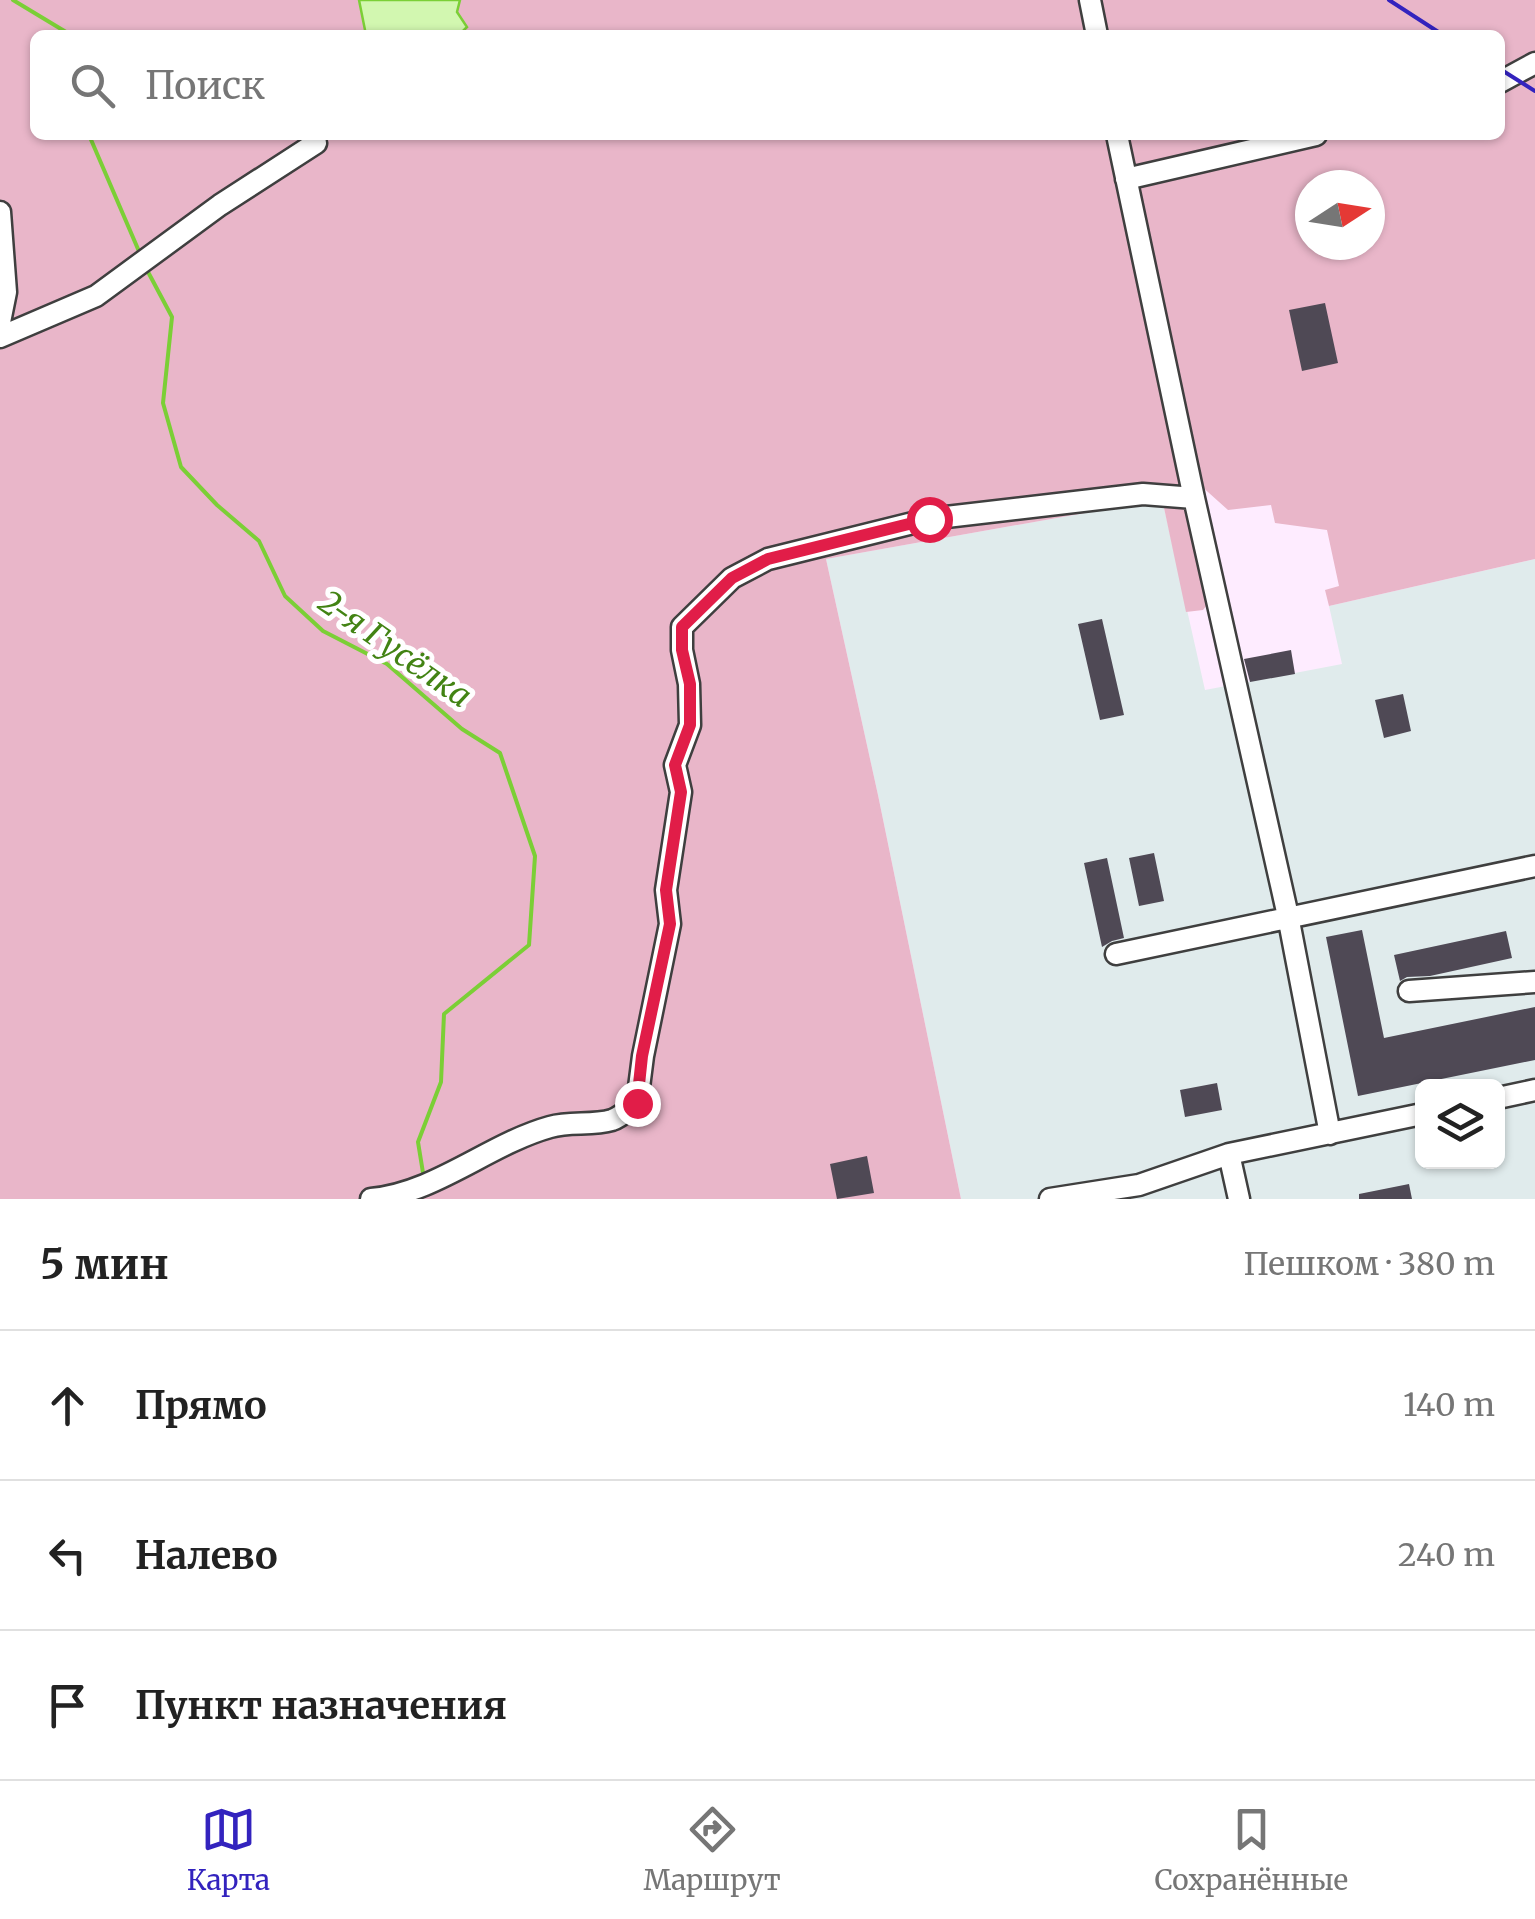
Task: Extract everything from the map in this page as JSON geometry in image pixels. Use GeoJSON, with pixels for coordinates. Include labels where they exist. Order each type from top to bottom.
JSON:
{"type":"FeatureCollection","features":[{"type":"Feature","properties":{"kind":"street"},"geometry":{"type":"LineString","coordinates":[[1090,0],[1096,30]]}},
{"type":"Feature","properties":{"kind":"street"},"geometry":{"type":"LineString","coordinates":[[1505,79],[1535,63]]}},
{"type":"Feature","properties":{"kind":"street"},"geometry":{"type":"LineString","coordinates":[[1119,140],[1288,916],[1330,1134]]}},
{"type":"Feature","properties":{"kind":"street"},"geometry":{"type":"LineString","coordinates":[[1126,179],[1294,140]]}},
{"type":"Feature","properties":{"kind":"street"},"geometry":{"type":"LineString","coordinates":[[0,337],[96,296],[220,205],[316,142]]}},
{"type":"Feature","properties":{"kind":"street"},"geometry":{"type":"LineString","coordinates":[[0,212],[6,292],[0,322]]}},
{"type":"Feature","properties":{"kind":"street"},"geometry":{"type":"LineString","coordinates":[[372,1199],[425,1184],[552,1126],[614,1120],[637,1103],[642,1056],[670,924],[666,890],[681,792],[675,765],[690,725],[690,684],[682,650],[682,627],[732,578],[768,559],[929,519],[1143,494],[1194,498]]}},
{"type":"Feature","properties":{"kind":"street"},"geometry":{"type":"LineString","coordinates":[[1116,954],[1535,866]]}},
{"type":"Feature","properties":{"kind":"street"},"geometry":{"type":"LineString","coordinates":[[1408,991],[1535,982]]}},
{"type":"Feature","properties":{"kind":"street"},"geometry":{"type":"LineString","coordinates":[[1505,1096],[1535,1090]]}},
{"type":"Feature","properties":{"kind":"street"},"geometry":{"type":"LineString","coordinates":[[1050,1199],[1140,1192],[1229,1154],[1415,1116]]}},
{"type":"Feature","properties":{"kind":"street"},"geometry":{"type":"LineString","coordinates":[[1229,1154],[1239,1199]]}},
{"type":"Feature","properties":{"kind":"shaded area"},"geometry":{"type":"Polygon","coordinates":[[[0,0],[359,0],[365,30],[30,30],[30,140],[1111,140],[1210,601],[1203,610],[1186,612],[1163,503],[1141,503],[826,559],[961,1199],[0,1199],[0,0]]]}},
{"type":"Feature","properties":{"kind":"shaded area"},"geometry":{"type":"Polygon","coordinates":[[[359,0],[460,0],[457,12],[467,27],[464,30],[365,30],[359,0]]]}},
{"type":"Feature","properties":{"kind":"shaded area"},"geometry":{"type":"Polygon","coordinates":[[[460,0],[1082,0],[1088,30],[464,30],[467,27],[457,12],[460,0]]]}},
{"type":"Feature","properties":{"kind":"shaded area"},"geometry":{"type":"Polygon","coordinates":[[[1096,0],[1535,0],[1535,559],[1329,606],[1325,590],[1339,586],[1327,530],[1275,523],[1271,505],[1228,510],[1199,484],[1126,140],[1505,140],[1505,30],[1103,30],[1096,0]]]}},
{"type":"Feature","properties":{"kind":"shaded area"},"geometry":{"type":"Polygon","coordinates":[[[1141,503],[1163,503],[1205,690],[1342,664],[1329,606],[1535,559],[1535,1199],[961,1199],[826,559],[1141,503]]]}},
{"type":"Feature","properties":{"kind":"building"},"geometry":{"type":"Polygon","coordinates":[[[1325,303],[1338,363],[1302,371],[1289,310],[1325,303]]]}},
{"type":"Feature","properties":{"kind":"building"},"geometry":{"type":"Polygon","coordinates":[[[1102,619],[1124,715],[1100,720],[1078,624],[1102,619]]]}},
{"type":"Feature","properties":{"kind":"building"},"geometry":{"type":"Polygon","coordinates":[[[1291,650],[1295,674],[1250,682],[1244,659],[1291,650]]]}},
{"type":"Feature","properties":{"kind":"building"},"geometry":{"type":"Polygon","coordinates":[[[1403,694],[1411,731],[1384,738],[1375,700],[1403,694]]]}},
{"type":"Feature","properties":{"kind":"building"},"geometry":{"type":"Polygon","coordinates":[[[1154,853],[1164,901],[1139,906],[1129,858],[1154,853]]]}},
{"type":"Feature","properties":{"kind":"building"},"geometry":{"type":"Polygon","coordinates":[[[1107,858],[1124,938],[1102,947],[1084,863],[1107,858]]]}},
{"type":"Feature","properties":{"kind":"building"},"geometry":{"type":"Polygon","coordinates":[[[1362,930],[1384,1038],[1535,1007],[1535,1060],[1442,1079],[1415,1079],[1415,1084],[1358,1096],[1326,937],[1362,930]]]}},
{"type":"Feature","properties":{"kind":"building"},"geometry":{"type":"Polygon","coordinates":[[[1506,931],[1512,958],[1400,981],[1394,955],[1506,931]]]}},
{"type":"Feature","properties":{"kind":"building"},"geometry":{"type":"Polygon","coordinates":[[[1217,1083],[1222,1110],[1185,1117],[1180,1090],[1217,1083]]]}},
{"type":"Feature","properties":{"kind":"building"},"geometry":{"type":"Polygon","coordinates":[[[867,1156],[874,1193],[837,1199],[830,1164],[867,1156]]]}},
{"type":"Feature","properties":{"kind":"building"},"geometry":{"type":"Polygon","coordinates":[[[1409,1184],[1412,1199],[1359,1199],[1359,1194],[1409,1184]]]}},
{"type":"Feature","properties":{"kind":"waterway","name":"2-я Гусёлка"},"geometry":{"type":"LineString","coordinates":[[13,0],[63,30]]}},
{"type":"Feature","properties":{"kind":"waterway","name":"2-я Гусёлка"},"geometry":{"type":"LineString","coordinates":[[91,140],[141,256]]}},
{"type":"Feature","properties":{"kind":"waterway","name":"2-я Гусёлка"},"geometry":{"type":"LineString","coordinates":[[147,270],[172,317],[163,403],[181,467],[259,541],[285,596],[323,631],[387,664],[462,729],[500,753],[535,856],[529,945],[444,1014],[441,1082],[418,1142],[424,1179]]}},
{"type":"Feature","properties":{"kind":"railway"},"geometry":{"type":"LineString","coordinates":[[1389,0],[1435,30]]}},
{"type":"Feature","properties":{"kind":"railway"},"geometry":{"type":"LineString","coordinates":[[1505,72],[1535,91]]}},
{"type":"Feature","properties":{"kind":"route"},"geometry":{"type":"LineString","coordinates":[[637,1103],[642,1056],[670,924],[666,890],[681,792],[675,765],[690,725],[690,684],[682,650],[682,627],[732,578],[768,559],[929,519]]}}]}
